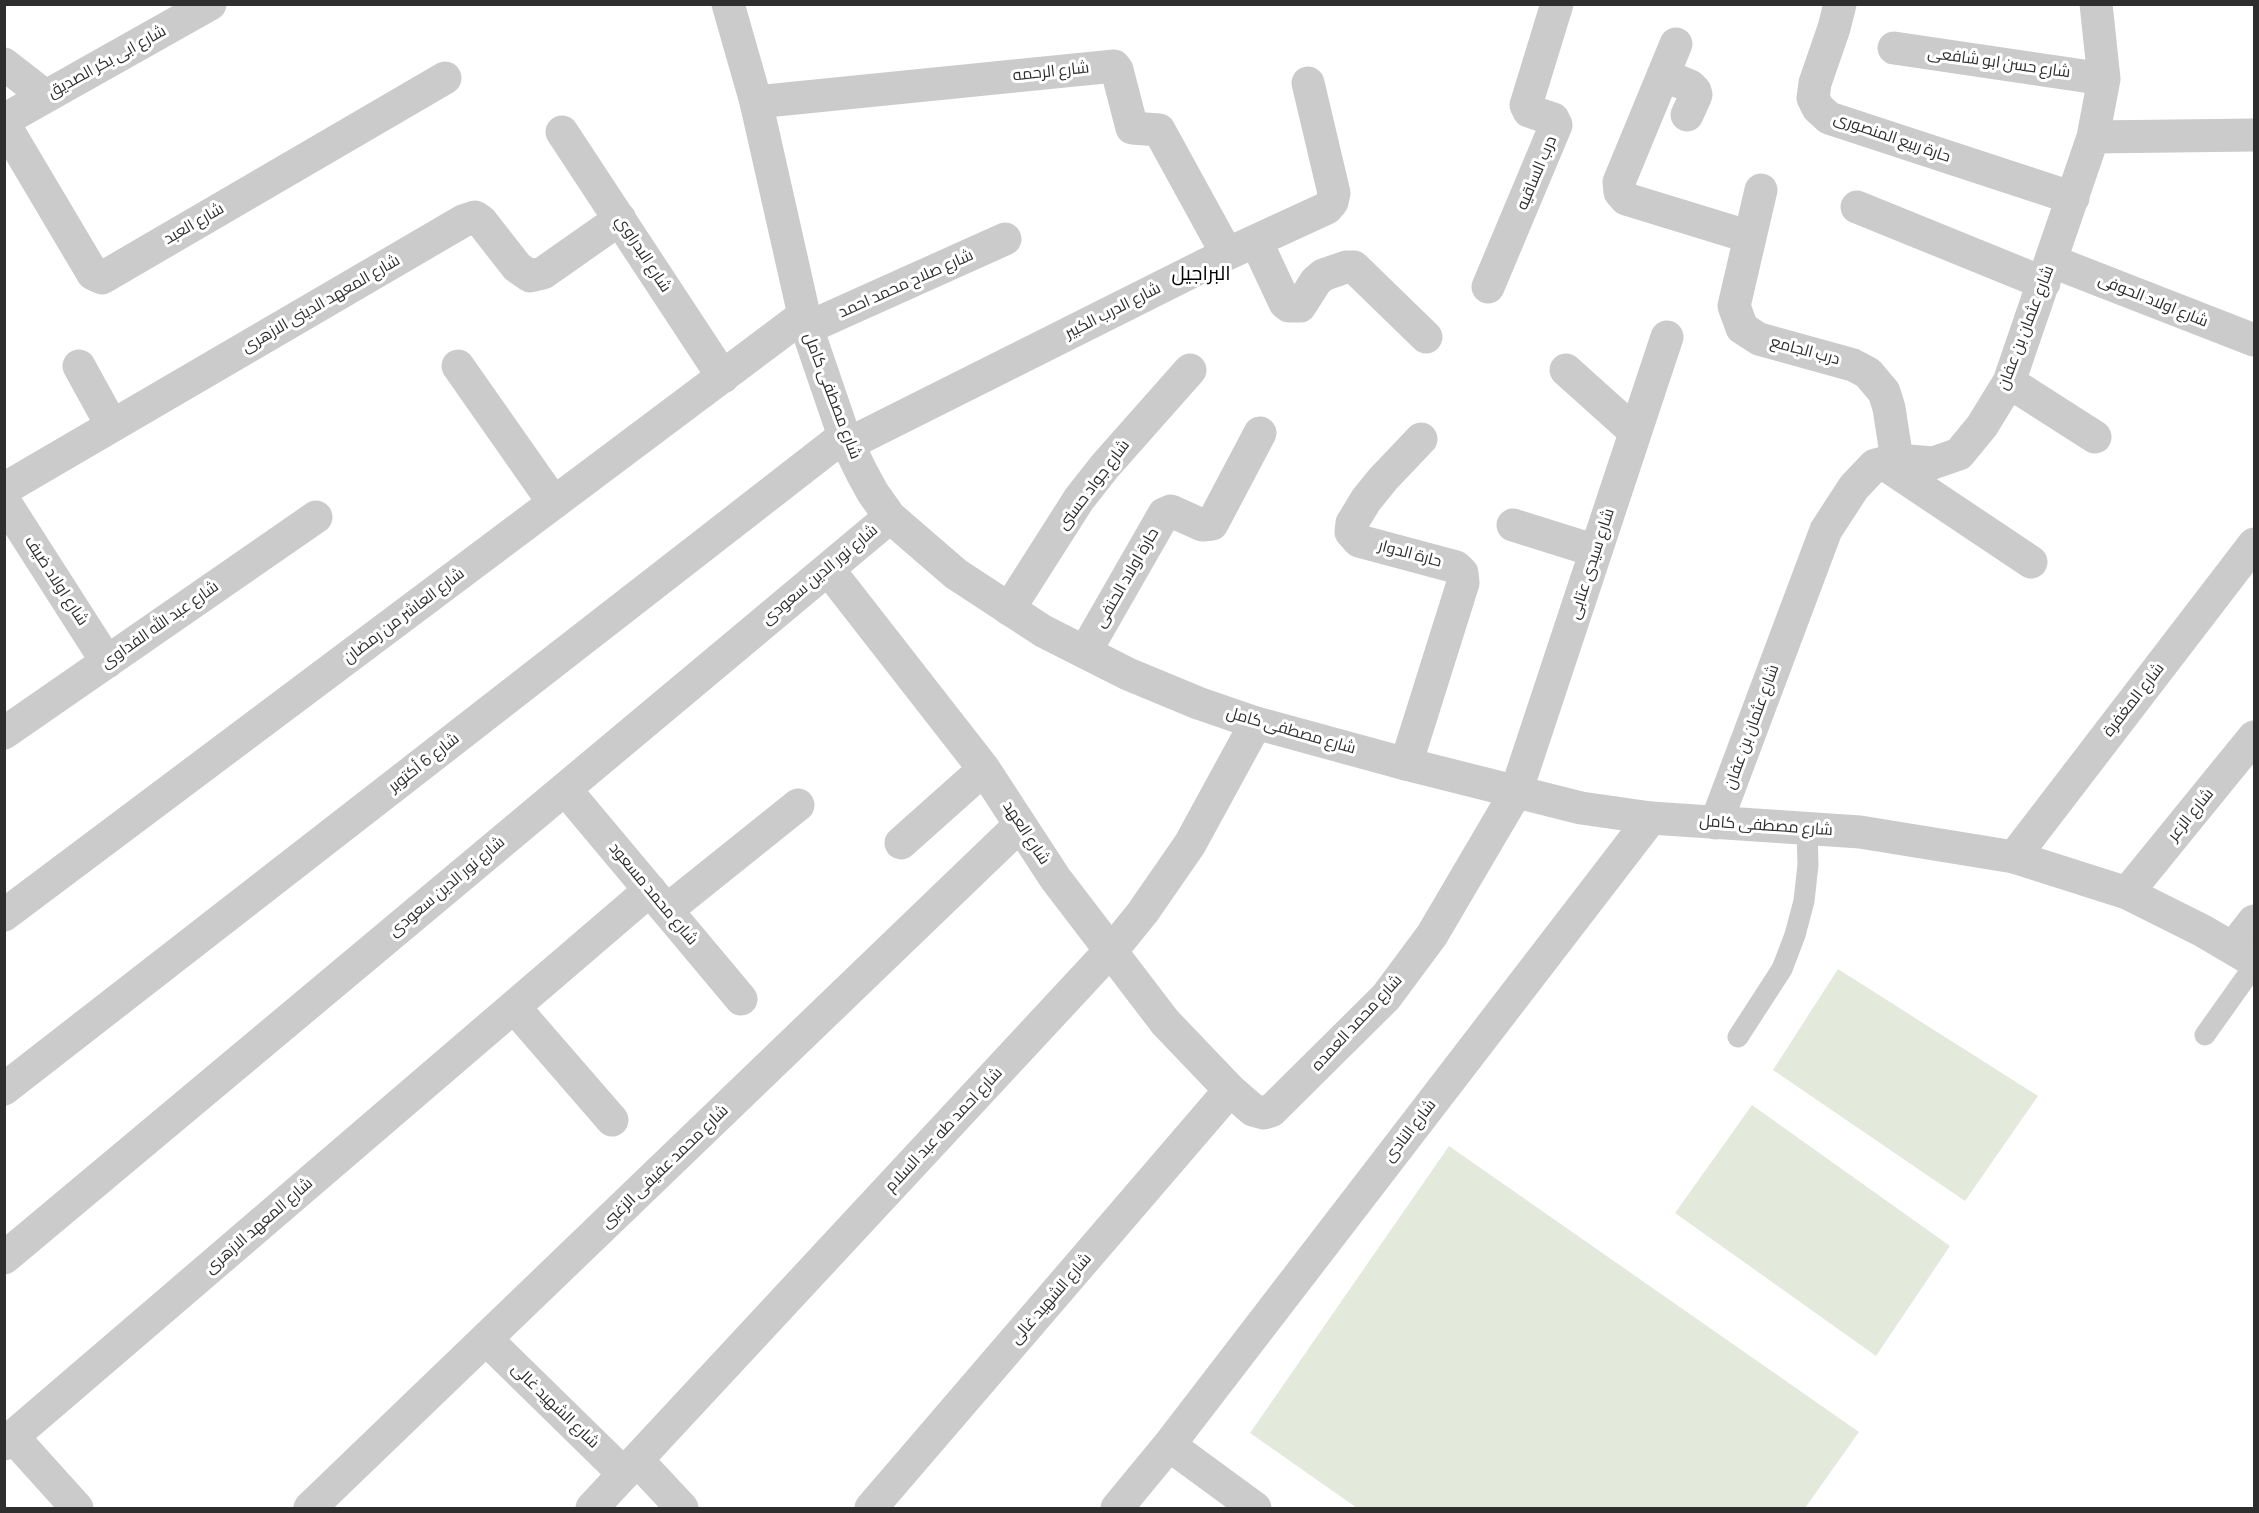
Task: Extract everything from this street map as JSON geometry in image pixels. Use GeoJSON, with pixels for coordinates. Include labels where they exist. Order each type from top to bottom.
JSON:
{"type":"FeatureCollection","features":[{"type":"Feature","properties":{"kind":"street","name":"شارع مصطفى كامل"},"geometry":{"type":"LineString","coordinates":[[728,4],[756,102],[805,322],[846,440],[873,493],[890,517],[956,574],[1043,631],[1128,674],[1198,703],[1256,723],[1581,808],[1651,818],[1860,832],[2014,857],[2127,893],[2247,958]]}},
{"type":"Feature","properties":{"kind":"street","name":"درب الساقيه"},"geometry":{"type":"LineString","coordinates":[[1488,287],[1556,125],[1553,119],[1528,111],[1526,105],[1557,4]]}},
{"type":"Feature","properties":{"kind":"street","name":"حارة ربيع المنصورى"},"geometry":{"type":"LineString","coordinates":[[1840,4],[1815,83],[1813,98],[1818,108],[1829,118],[2073,198]]}},
{"type":"Feature","properties":{"kind":"street","name":"شارع عثمان بن عفان"},"geometry":{"type":"LineString","coordinates":[[1716,823],[1826,530],[1854,487],[1875,465],[1890,462],[1934,463],[1959,454],[1982,426],[2009,382],[2093,137],[2104,79],[2096,4]]}},
{"type":"Feature","properties":{"kind":"street","name":"شارع ابى بكر الصديق"},"geometry":{"type":"LineString","coordinates":[[4,122],[196,7]]}},
{"type":"Feature","properties":{"kind":"street"},"geometry":{"type":"LineString","coordinates":[[1676,44],[1619,182],[1620,192],[1626,199],[1750,237]]}},
{"type":"Feature","properties":{"kind":"street","name":"شارع حسن ابو شافعى"},"geometry":{"type":"LineString","coordinates":[[1894,48],[2104,79]]}},
{"type":"Feature","properties":{"kind":"street"},"geometry":{"type":"LineString","coordinates":[[4,64],[45,96]]}},
{"type":"Feature","properties":{"kind":"street","name":"شارع الرحمه"},"geometry":{"type":"LineString","coordinates":[[756,102],[1114,66],[1132,128],[1159,130],[1241,248]]}},
{"type":"Feature","properties":{"kind":"street"},"geometry":{"type":"LineString","coordinates":[[1663,75],[1690,86],[1695,91],[1696,95],[1687,115]]}},
{"type":"Feature","properties":{"kind":"street","name":"شارع العبد"},"geometry":{"type":"LineString","coordinates":[[4,122],[93,274],[102,278],[445,78]]}},
{"type":"Feature","properties":{"kind":"street","name":"شارع الدرب الكبير"},"geometry":{"type":"LineString","coordinates":[[846,440],[1327,208],[1332,202],[1334,193],[1308,83]]}},
{"type":"Feature","properties":{"kind":"street","name":"شارع البدراوي"},"geometry":{"type":"LineString","coordinates":[[562,132],[723,377]]}},
{"type":"Feature","properties":{"kind":"street"},"geometry":{"type":"LineString","coordinates":[[2093,137],[2254,135]]}},
{"type":"Feature","properties":{"kind":"street","name":"درب الجامع"},"geometry":{"type":"LineString","coordinates":[[1761,190],[1734,306],[1742,328],[1759,339],[1853,364],[1868,373],[1884,392],[1889,408],[1890,462]]}},
{"type":"Feature","properties":{"kind":"street","name":"شارع اولاد الحوفى"},"geometry":{"type":"LineString","coordinates":[[1857,207],[2254,340]]}},
{"type":"Feature","properties":{"kind":"street","name":"شارع المعهد الدينى الازهرى"},"geometry":{"type":"LineString","coordinates":[[4,489],[463,221],[475,217],[481,221],[517,267],[530,276],[543,273],[620,219]]}},
{"type":"Feature","properties":{"kind":"street","name":"شارع صلاح محمد احمد"},"geometry":{"type":"LineString","coordinates":[[805,322],[1005,239]]}},
{"type":"Feature","properties":{"kind":"street"},"geometry":{"type":"LineString","coordinates":[[1241,248],[1289,306],[1300,306],[1316,281],[1323,275],[1346,267],[1354,267],[1426,337]]}},
{"type":"Feature","properties":{"kind":"street","name":"شارع العاشر من رمضان"},"geometry":{"type":"LineString","coordinates":[[4,915],[723,377],[805,322]]}},
{"type":"Feature","properties":{"kind":"street","name":"شارع سيدى عتابى"},"geometry":{"type":"LineString","coordinates":[[1516,792],[1667,337]]}},
{"type":"Feature","properties":{"kind":"street"},"geometry":{"type":"LineString","coordinates":[[79,366],[112,426]]}},
{"type":"Feature","properties":{"kind":"street"},"geometry":{"type":"LineString","coordinates":[[458,366],[554,503]]}},
{"type":"Feature","properties":{"kind":"street","name":"شارع جواد حسنى"},"geometry":{"type":"LineString","coordinates":[[1009,609],[1079,499],[1105,466],[1190,370]]}},
{"type":"Feature","properties":{"kind":"street"},"geometry":{"type":"LineString","coordinates":[[1566,370],[1635,432]]}},
{"type":"Feature","properties":{"kind":"street"},"geometry":{"type":"LineString","coordinates":[[2009,382],[2095,437]]}},
{"type":"Feature","properties":{"kind":"street","name":"حارة اولاد الحنفى"},"geometry":{"type":"LineString","coordinates":[[1085,652],[1164,514],[1171,511],[1202,525],[1212,524],[1260,433]]}},
{"type":"Feature","properties":{"kind":"street","name":"حارة الدوار"},"geometry":{"type":"LineString","coordinates":[[1406,764],[1463,583],[1462,573],[1456,567],[1359,541],[1351,532],[1352,523],[1366,500],[1421,439]]}},
{"type":"Feature","properties":{"kind":"street","name":"شارع 6 أكتوبر"},"geometry":{"type":"LineString","coordinates":[[4,1089],[846,440]]}},
{"type":"Feature","properties":{"kind":"street"},"geometry":{"type":"LineString","coordinates":[[1890,462],[2031,562]]}},
{"type":"Feature","properties":{"kind":"street","name":"شارع اولاد ضيف"},"geometry":{"type":"LineString","coordinates":[[4,501],[107,662]]}},
{"type":"Feature","properties":{"kind":"street","name":"شارع عبد الله الفداوى"},"geometry":{"type":"LineString","coordinates":[[4,733],[316,517]]}},
{"type":"Feature","properties":{"kind":"street","name":"شارع نور الدين سعودى"},"geometry":{"type":"LineString","coordinates":[[4,1258],[890,517]]}},
{"type":"Feature","properties":{"kind":"street"},"geometry":{"type":"LineString","coordinates":[[1513,525],[1596,551]]}},
{"type":"Feature","properties":{"kind":"street","name":"شارع المغفرة"},"geometry":{"type":"LineString","coordinates":[[2014,857],[2254,544]]}},
{"type":"Feature","properties":{"kind":"street","name":"شارع العهد"},"geometry":{"type":"LineString","coordinates":[[828,569],[984,769],[1055,878],[1164,1022],[1230,1090]]}},
{"type":"Feature","properties":{"kind":"street","name":"شارع احمد طه عبد السلام"},"geometry":{"type":"LineString","coordinates":[[592,1509],[1110,952],[1143,912],[1190,844],[1256,723]]}},
{"type":"Feature","properties":{"kind":"street","name":"شارع الزعر"},"geometry":{"type":"LineString","coordinates":[[2127,893],[2254,737]]}},
{"type":"Feature","properties":{"kind":"street"},"geometry":{"type":"LineString","coordinates":[[901,843],[984,769]]}},
{"type":"Feature","properties":{"kind":"street","name":"شارع محمد مسعود"},"geometry":{"type":"LineString","coordinates":[[565,789],[741,999]]}},
{"type":"Feature","properties":{"kind":"street","name":"شارع محمد العمده"},"geometry":{"type":"LineString","coordinates":[[1230,1090],[1253,1110],[1264,1113],[1271,1111],[1386,997],[1432,935],[1516,792]]}},
{"type":"Feature","properties":{"kind":"street","name":"شارع المعهد الازهرى"},"geometry":{"type":"LineString","coordinates":[[9,1440],[514,1007],[658,900],[798,805]]}},
{"type":"Feature","properties":{"kind":"street","name":"شارع النادى"},"geometry":{"type":"LineString","coordinates":[[1117,1509],[1651,818]]}},
{"type":"Feature","properties":{"kind":"street","name":"شارع محمد عفيفى الزغبى"},"geometry":{"type":"LineString","coordinates":[[310,1509],[1020,825]]}},
{"type":"Feature","properties":{"kind":"street"},"geometry":{"type":"LineString","coordinates":[[2247,958],[2254,921]]}},
{"type":"Feature","properties":{"kind":"street"},"geometry":{"type":"LineString","coordinates":[[514,1007],[612,1120]]}},
{"type":"Feature","properties":{"kind":"street","name":"شارع الشهيد غالى"},"geometry":{"type":"LineString","coordinates":[[871,1509],[1230,1090]]}},
{"type":"Feature","properties":{"kind":"street","name":"شارع الشهيد غالى"},"geometry":{"type":"LineString","coordinates":[[486,1339],[630,1467],[682,1509]]}},
{"type":"Feature","properties":{"kind":"street"},"geometry":{"type":"LineString","coordinates":[[9,1440],[77,1509]]}},
{"type":"Feature","properties":{"kind":"street"},"geometry":{"type":"LineString","coordinates":[[1168,1445],[1255,1509]]}},
{"type":"Feature","properties":{"kind":"lane"},"geometry":{"type":"LineString","coordinates":[[1738,1037],[1782,969],[1795,935],[1805,892],[1808,865],[1807,829]]}},
{"type":"Feature","properties":{"kind":"lane"},"geometry":{"type":"LineString","coordinates":[[2205,1035],[2247,958]]}},
{"type":"Feature","properties":{"kind":"shaded area"},"geometry":{"type":"Polygon","coordinates":[[[1838,969],[2038,1096],[1965,1201],[1773,1070],[1838,969]]]}},
{"type":"Feature","properties":{"kind":"shaded area"},"geometry":{"type":"Polygon","coordinates":[[[1752,1105],[1950,1246],[1876,1356],[1675,1213],[1752,1105]]]}},
{"type":"Feature","properties":{"kind":"shaded area"},"geometry":{"type":"Polygon","coordinates":[[[1449,1146],[1859,1432],[1805,1508],[1357,1508],[1250,1433],[1449,1146]]]}},
{"type":"Feature","properties":{"kind":"district","name":"البراجيل"},"geometry":{"type":"Point","coordinates":[1201,274]}}]}
